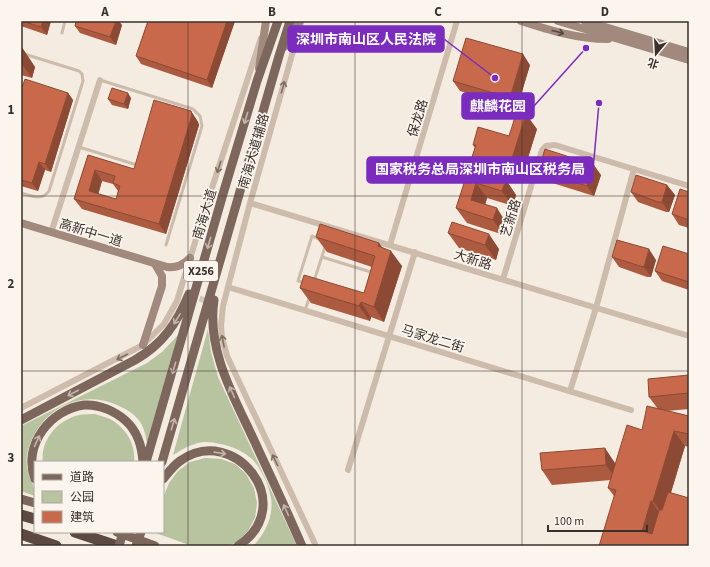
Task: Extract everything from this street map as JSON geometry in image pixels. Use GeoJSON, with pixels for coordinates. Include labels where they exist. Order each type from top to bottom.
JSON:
{"type":"FeatureCollection","features":[{"type":"Feature","properties":{"kind":"highway"},"geometry":{"type":"LineString","coordinates":[[21,515],[34,519]]}},
{"type":"Feature","properties":{"kind":"highway"},"geometry":{"type":"LineString","coordinates":[[78,533],[118,546]]}},
{"type":"Feature","properties":{"kind":"highway"},"geometry":{"type":"LineString","coordinates":[[21,534],[56,546]]}},
{"type":"Feature","properties":{"kind":"main road","name":"南海大道"},"geometry":{"type":"LineString","coordinates":[[146,461],[166,398],[204,258],[257,81],[278,21]]}},
{"type":"Feature","properties":{"kind":"main road","name":"X256"},"geometry":{"type":"LineString","coordinates":[[162,461],[290,21]]}},
{"type":"Feature","properties":{"kind":"main road"},"geometry":{"type":"LineString","coordinates":[[21,420],[136,360],[152,350],[167,334],[179,316],[204,258]]}},
{"type":"Feature","properties":{"kind":"main road"},"geometry":{"type":"LineString","coordinates":[[221,262],[215,290],[213,318],[217,354],[230,389],[302,546]]}},
{"type":"Feature","properties":{"kind":"main road"},"geometry":{"type":"LineString","coordinates":[[34,475],[32,458],[36,439],[56,417],[66,411],[85,405],[103,407],[114,412],[130,425],[140,441],[143,461]]}},
{"type":"Feature","properties":{"kind":"main road"},"geometry":{"type":"LineString","coordinates":[[164,478],[179,461],[196,453],[212,452],[227,454],[237,458],[245,465],[252,472],[258,482],[264,502],[260,523],[254,533],[245,542],[238,546]]}},
{"type":"Feature","properties":{"kind":"main road"},"geometry":{"type":"LineString","coordinates":[[21,499],[34,503]]}},
{"type":"Feature","properties":{"kind":"main road"},"geometry":{"type":"LineString","coordinates":[[121,533],[155,546]]}},
{"type":"Feature","properties":{"kind":"main road"},"geometry":{"type":"LineString","coordinates":[[118,546],[123,533]]}},
{"type":"Feature","properties":{"kind":"main road"},"geometry":{"type":"LineString","coordinates":[[136,546],[140,533]]}},
{"type":"Feature","properties":{"kind":"street"},"geometry":{"type":"LineString","coordinates":[[279,56],[301,21]]}},
{"type":"Feature","properties":{"kind":"street","name":"南海大道辅路"},"geometry":{"type":"LineString","coordinates":[[301,21],[228,287],[220,305],[222,337],[227,356],[316,546]]}},
{"type":"Feature","properties":{"kind":"street","name":"保龙路"},"geometry":{"type":"LineString","coordinates":[[390,245],[457,21]]}},
{"type":"Feature","properties":{"kind":"street"},"geometry":{"type":"LineString","coordinates":[[521,21],[579,37],[621,36]]}},
{"type":"Feature","properties":{"kind":"street"},"geometry":{"type":"LineString","coordinates":[[558,21],[689,52]]}},
{"type":"Feature","properties":{"kind":"street"},"geometry":{"type":"LineString","coordinates":[[585,21],[621,36],[689,60]]}},
{"type":"Feature","properties":{"kind":"street"},"geometry":{"type":"LineString","coordinates":[[603,21],[621,36]]}},
{"type":"Feature","properties":{"kind":"street"},"geometry":{"type":"LineString","coordinates":[[257,81],[266,22]]}},
{"type":"Feature","properties":{"kind":"street","name":"南海大道辅路"},"geometry":{"type":"LineString","coordinates":[[21,408],[143,345],[167,320],[182,294],[190,258],[266,22]]}},
{"type":"Feature","properties":{"kind":"street"},"geometry":{"type":"LineString","coordinates":[[52,233],[100,80]]}},
{"type":"Feature","properties":{"kind":"street","name":"艺新路"},"geometry":{"type":"LineString","coordinates":[[503,279],[544,148],[549,144],[689,186]]}},
{"type":"Feature","properties":{"kind":"street"},"geometry":{"type":"LineString","coordinates":[[570,391],[596,308],[634,169]]}},
{"type":"Feature","properties":{"kind":"street","name":"大新路"},"geometry":{"type":"LineString","coordinates":[[250,203],[689,336]]}},
{"type":"Feature","properties":{"kind":"street","name":"高新中一道"},"geometry":{"type":"LineString","coordinates":[[21,223],[167,267],[177,267],[182,265],[190,258]]}},
{"type":"Feature","properties":{"kind":"street"},"geometry":{"type":"LineString","coordinates":[[348,470],[415,252]]}},
{"type":"Feature","properties":{"kind":"street"},"geometry":{"type":"LineString","coordinates":[[143,345],[162,286],[162,276],[155,264]]}},
{"type":"Feature","properties":{"kind":"street","name":"马家龙二街"},"geometry":{"type":"LineString","coordinates":[[228,287],[631,410]]}},
{"type":"Feature","properties":{"kind":"lane"},"geometry":{"type":"LineString","coordinates":[[62,33],[65,21]]}},
{"type":"Feature","properties":{"kind":"lane"},"geometry":{"type":"LineString","coordinates":[[21,53],[79,71],[82,74],[84,81],[49,191],[45,196],[40,198],[21,193]]}},
{"type":"Feature","properties":{"kind":"lane"},"geometry":{"type":"LineString","coordinates":[[100,80],[193,109],[198,112],[202,121],[202,126],[166,245]]}},
{"type":"Feature","properties":{"kind":"lane"},"geometry":{"type":"LineString","coordinates":[[156,106],[158,98]]}},
{"type":"Feature","properties":{"kind":"lane"},"geometry":{"type":"LineString","coordinates":[[79,147],[137,165],[139,158]]}},
{"type":"Feature","properties":{"kind":"lane"},"geometry":{"type":"LineString","coordinates":[[312,236],[327,241],[322,257],[313,285],[298,281],[312,236]]}},
{"type":"Feature","properties":{"kind":"lane"},"geometry":{"type":"LineString","coordinates":[[322,257],[380,275]]}},
{"type":"Feature","properties":{"kind":"lane"},"geometry":{"type":"LineString","coordinates":[[305,311],[311,292]]}},
{"type":"Feature","properties":{"kind":"green space"},"geometry":{"type":"Polygon","coordinates":[[[208,329],[211,352],[218,377],[297,546],[253,546],[268,524],[272,505],[271,496],[266,481],[255,463],[247,455],[228,446],[217,443],[201,442],[173,455],[208,329]]]}},
{"type":"Feature","properties":{"kind":"green space"},"geometry":{"type":"Polygon","coordinates":[[[178,335],[147,443],[144,429],[141,424],[134,415],[124,408],[102,400],[88,399],[73,402],[60,408],[49,416],[39,427],[32,440],[26,461],[34,488],[34,496],[21,491],[21,426],[147,363],[162,352],[178,335]]]}},
{"type":"Feature","properties":{"kind":"green space"},"geometry":{"type":"Polygon","coordinates":[[[85,414],[95,414],[110,419],[121,427],[132,443],[134,461],[43,461],[44,446],[52,432],[64,421],[85,414]]]}},
{"type":"Feature","properties":{"kind":"green space"},"geometry":{"type":"Polygon","coordinates":[[[205,458],[221,459],[235,464],[246,474],[254,488],[257,503],[255,518],[248,531],[237,542],[228,546],[192,546],[156,533],[164,533],[164,496],[169,483],[178,471],[190,462],[205,458]]]}},
{"type":"Feature","properties":{"kind":"building"},"geometry":{"type":"Polygon","coordinates":[[[22,21],[43,21],[41,27],[22,21]]]}},
{"type":"Feature","properties":{"kind":"building"},"geometry":{"type":"Polygon","coordinates":[[[76,21],[116,21],[110,37],[75,26],[76,21]]]}},
{"type":"Feature","properties":{"kind":"building"},"geometry":{"type":"Polygon","coordinates":[[[148,21],[227,21],[207,80],[136,56],[148,21]]]}},
{"type":"Feature","properties":{"kind":"building"},"geometry":{"type":"Polygon","coordinates":[[[466,38],[523,54],[510,98],[453,81],[466,38]]]}},
{"type":"Feature","properties":{"kind":"building"},"geometry":{"type":"Polygon","coordinates":[[[25,79],[68,93],[45,164],[39,162],[32,183],[21,180],[21,90],[25,79]]]}},
{"type":"Feature","properties":{"kind":"building"},"geometry":{"type":"Polygon","coordinates":[[[112,88],[128,93],[124,104],[108,99],[112,88]]]}},
{"type":"Feature","properties":{"kind":"building"},"geometry":{"type":"Polygon","coordinates":[[[154,100],[191,111],[192,115],[159,224],[74,199],[88,155],[134,169],[154,100]],[[95,170],[89,191],[116,199],[120,186],[113,183],[115,176],[95,170]]]}},
{"type":"Feature","properties":{"kind":"building"},"geometry":{"type":"Polygon","coordinates":[[[517,111],[526,114],[509,168],[472,157],[476,145],[473,145],[478,127],[509,136],[517,111]]]}},
{"type":"Feature","properties":{"kind":"building"},"geometry":{"type":"Polygon","coordinates":[[[545,149],[594,165],[587,186],[538,171],[545,149]]]}},
{"type":"Feature","properties":{"kind":"building"},"geometry":{"type":"Polygon","coordinates":[[[469,168],[506,180],[502,191],[476,183],[471,200],[497,208],[493,220],[456,208],[469,168]]]}},
{"type":"Feature","properties":{"kind":"building"},"geometry":{"type":"Polygon","coordinates":[[[636,175],[667,185],[662,202],[658,202],[631,192],[636,175]]]}},
{"type":"Feature","properties":{"kind":"building"},"geometry":{"type":"Polygon","coordinates":[[[680,189],[689,192],[689,220],[672,214],[680,189]]]}},
{"type":"Feature","properties":{"kind":"building"},"geometry":{"type":"Polygon","coordinates":[[[452,222],[489,234],[485,245],[448,233],[452,222]]]}},
{"type":"Feature","properties":{"kind":"building"},"geometry":{"type":"Polygon","coordinates":[[[320,224],[379,243],[378,246],[391,251],[374,307],[361,302],[359,306],[300,288],[304,275],[364,293],[375,256],[316,237],[320,224]]]}},
{"type":"Feature","properties":{"kind":"building"},"geometry":{"type":"Polygon","coordinates":[[[617,240],[649,249],[644,267],[612,257],[617,240]]]}},
{"type":"Feature","properties":{"kind":"building"},"geometry":{"type":"Polygon","coordinates":[[[663,246],[689,254],[689,282],[655,271],[663,246]]]}},
{"type":"Feature","properties":{"kind":"building"},"geometry":{"type":"Polygon","coordinates":[[[689,375],[689,393],[649,397],[648,379],[689,375]]]}},
{"type":"Feature","properties":{"kind":"building"},"geometry":{"type":"Polygon","coordinates":[[[647,406],[689,416],[689,434],[674,431],[653,501],[651,501],[642,531],[652,534],[659,510],[662,510],[668,492],[689,498],[689,546],[599,546],[616,490],[608,488],[627,425],[642,430],[647,406]]]}},
{"type":"Feature","properties":{"kind":"building"},"geometry":{"type":"Polygon","coordinates":[[[605,448],[606,465],[542,470],[540,453],[605,448]]]}},
{"type":"Feature","properties":{"kind":"tunnel"},"geometry":{"type":"LineString","coordinates":[[191,296],[211,302]]}},
{"type":"Feature","properties":{"kind":"place","name":"麒麟花园"},"geometry":{"type":"Point","coordinates":[586,48]}},
{"type":"Feature","properties":{"kind":"place","name":"深圳市南山区人民法院"},"geometry":{"type":"Point","coordinates":[495,78]}},
{"type":"Feature","properties":{"kind":"place","name":"国家税务总局深圳市南山区税务局"},"geometry":{"type":"Point","coordinates":[599,103]}}]}
